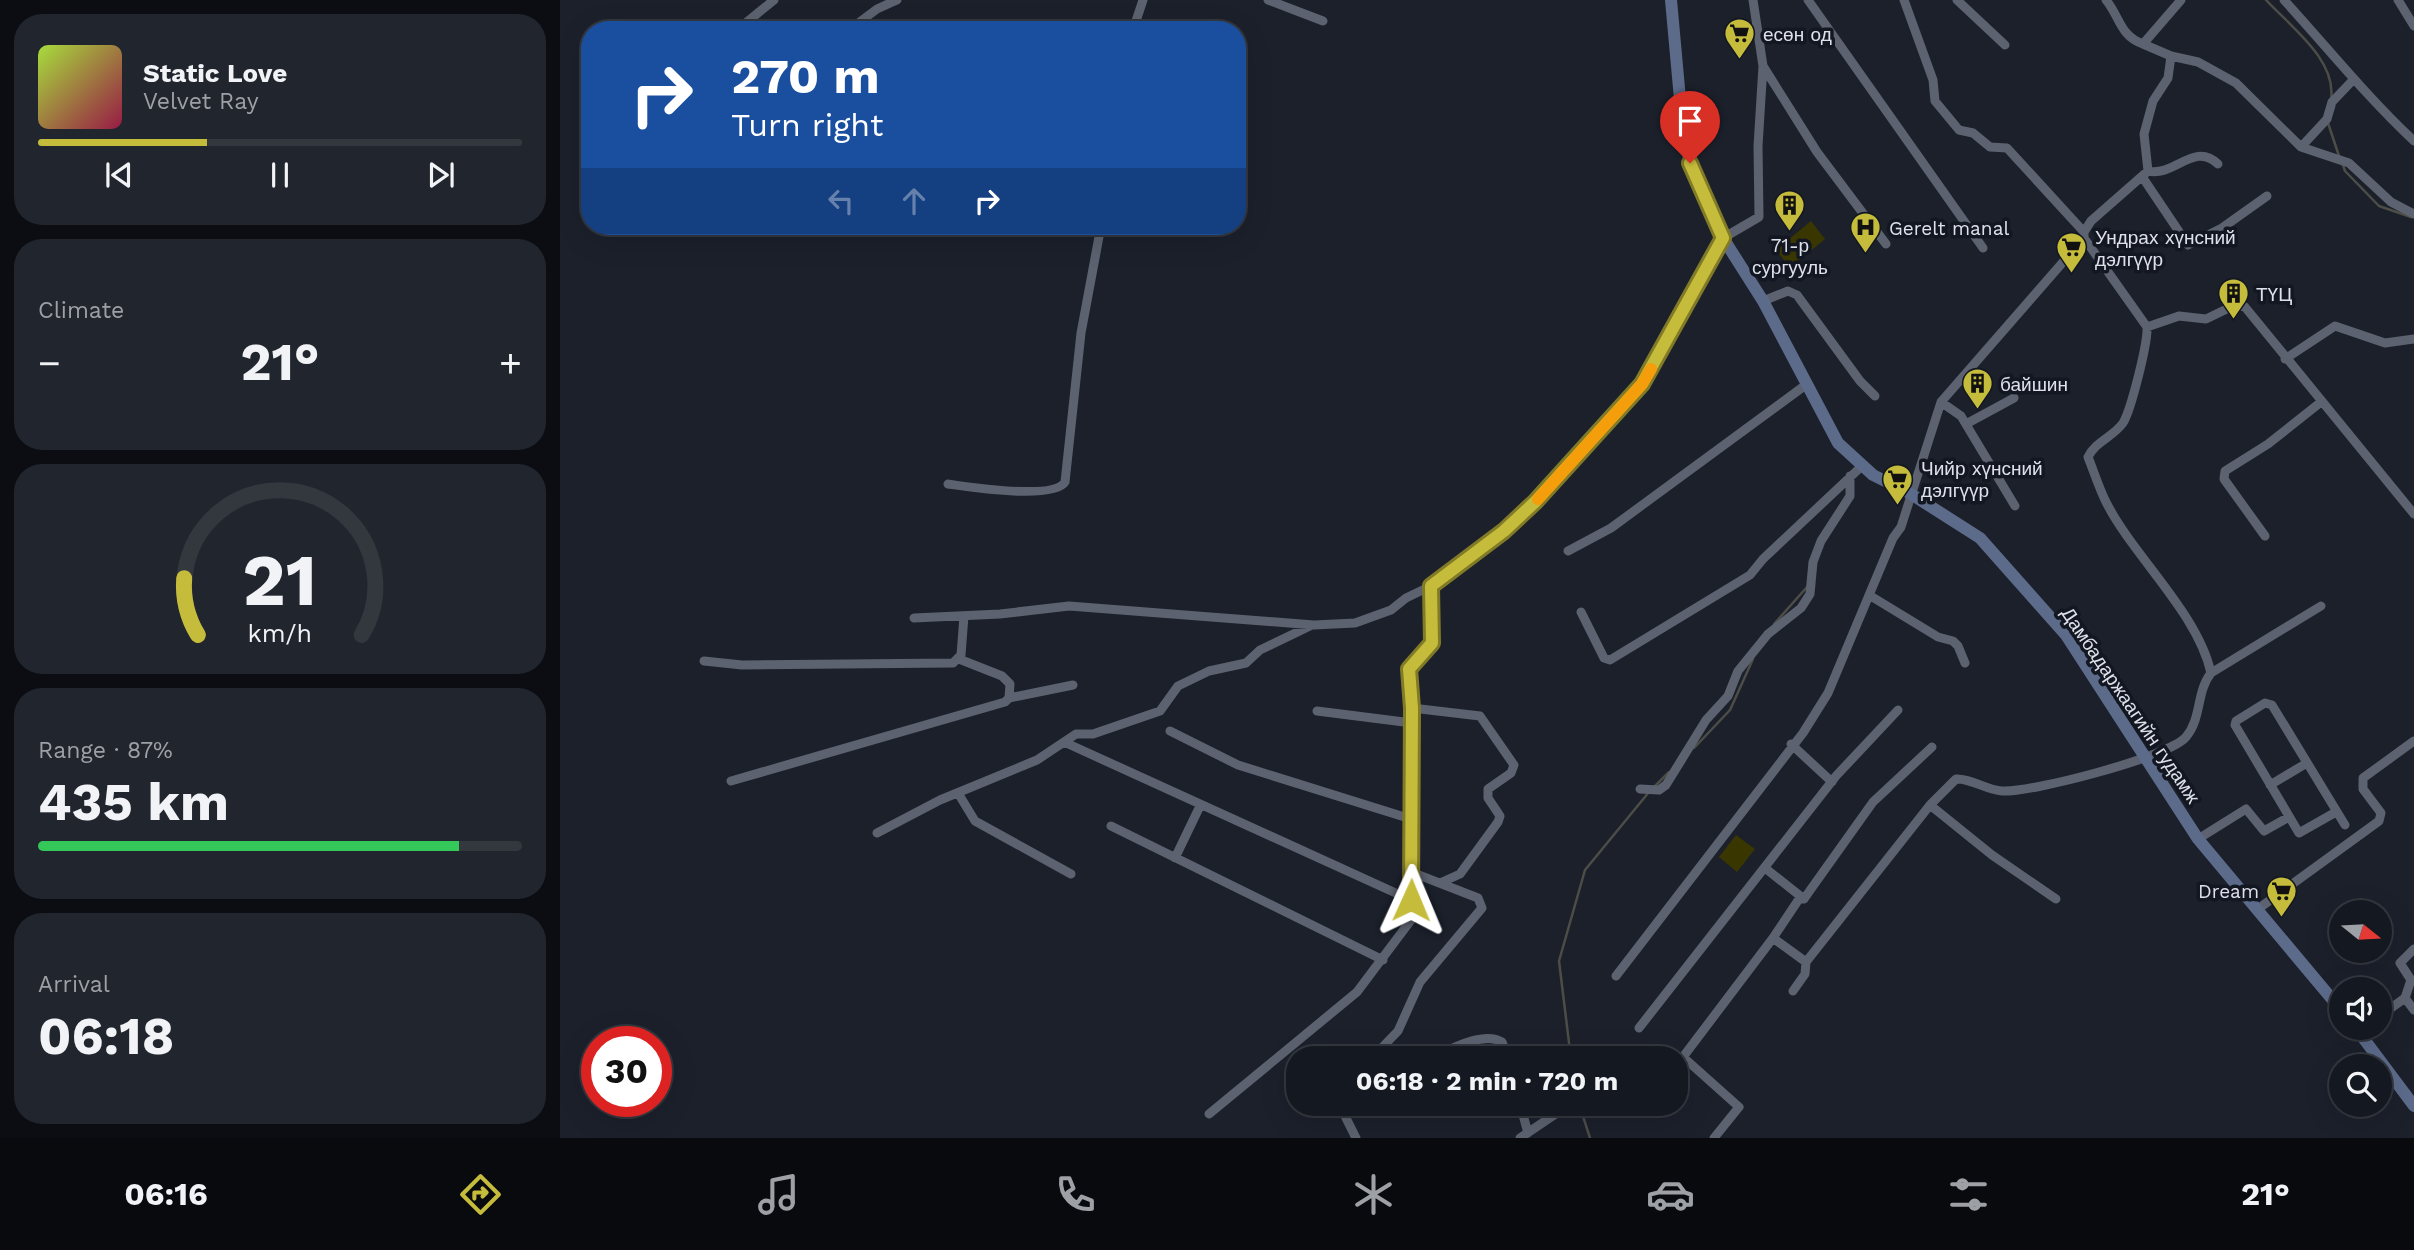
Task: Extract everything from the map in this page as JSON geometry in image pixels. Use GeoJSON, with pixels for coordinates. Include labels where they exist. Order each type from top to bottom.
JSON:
{"type":"FeatureCollection","features":[{"type":"Feature","properties":{"kind":"main road","name":"Дамбадаржаагийн гудамж"},"geometry":{"type":"LineString","coordinates":[[1671,0],[1683,132],[1690,163],[1723,238],[1763,302],[1838,443],[1873,475],[1911,494],[1980,538],[2066,635],[2198,839],[2329,995]]}},
{"type":"Feature","properties":{"kind":"main road"},"geometry":{"type":"LineString","coordinates":[[2367,1040],[2414,1106]]}},
{"type":"Feature","properties":{"kind":"street"},"geometry":{"type":"LineString","coordinates":[[748,21],[774,0]]}},
{"type":"Feature","properties":{"kind":"street"},"geometry":{"type":"LineString","coordinates":[[861,21],[877,9],[897,0]]}},
{"type":"Feature","properties":{"kind":"street"},"geometry":{"type":"LineString","coordinates":[[1136,21],[1143,0]]}},
{"type":"Feature","properties":{"kind":"street"},"geometry":{"type":"LineString","coordinates":[[1268,0],[1323,21]]}},
{"type":"Feature","properties":{"kind":"street"},"geometry":{"type":"LineString","coordinates":[[914,618],[1069,606],[1314,625],[1354,623],[1391,610],[1406,598],[1431,586],[1504,531],[1535,502],[1642,384],[1723,238],[1759,217],[1758,146],[1763,66],[1753,0]]}},
{"type":"Feature","properties":{"kind":"street"},"geometry":{"type":"LineString","coordinates":[[1808,0],[1983,248]]}},
{"type":"Feature","properties":{"kind":"street"},"geometry":{"type":"LineString","coordinates":[[1904,0],[1933,80],[1935,101],[1959,130],[1973,133],[1990,147],[2007,148],[2084,235],[2147,327],[2145,354],[2123,422],[2093,447],[2088,457],[2106,503],[2189,626],[2207,658],[2211,673]]}},
{"type":"Feature","properties":{"kind":"street"},"geometry":{"type":"LineString","coordinates":[[1957,0],[2005,45]]}},
{"type":"Feature","properties":{"kind":"street"},"geometry":{"type":"LineString","coordinates":[[2106,0],[2121,28],[2132,40],[2171,56],[2198,62],[2236,83],[2301,147],[2349,163],[2391,202],[2414,214]]}},
{"type":"Feature","properties":{"kind":"street"},"geometry":{"type":"LineString","coordinates":[[2143,44],[2181,0]]}},
{"type":"Feature","properties":{"kind":"street"},"geometry":{"type":"LineString","coordinates":[[2284,0],[2325,42],[2353,80],[2414,141]]}},
{"type":"Feature","properties":{"kind":"street"},"geometry":{"type":"LineString","coordinates":[[2398,0],[2414,26]]}},
{"type":"Feature","properties":{"kind":"street"},"geometry":{"type":"LineString","coordinates":[[2171,56],[2168,78],[2153,100],[2144,134],[2146,174],[2186,242],[2192,246],[2267,196]]}},
{"type":"Feature","properties":{"kind":"street"},"geometry":{"type":"LineString","coordinates":[[1763,66],[1817,152],[1886,244]]}},
{"type":"Feature","properties":{"kind":"street"},"geometry":{"type":"LineString","coordinates":[[2301,147],[2327,119],[2332,102],[2353,80]]}},
{"type":"Feature","properties":{"kind":"street"},"geometry":{"type":"LineString","coordinates":[[1616,976],[1791,744],[1803,733],[1828,693],[1868,595],[1902,527],[1941,402],[2084,235],[2091,221],[2146,174],[2199,155],[2206,155],[2218,164]]}},
{"type":"Feature","properties":{"kind":"street"},"geometry":{"type":"LineString","coordinates":[[948,484],[996,491],[1057,490],[1065,482],[1081,333],[1099,235]]}},
{"type":"Feature","properties":{"kind":"street"},"geometry":{"type":"LineString","coordinates":[[1763,302],[1788,291],[1797,295],[1860,381],[1875,396]]}},
{"type":"Feature","properties":{"kind":"street"},"geometry":{"type":"LineString","coordinates":[[2147,327],[2179,316],[2206,319],[2240,305],[2414,514]]}},
{"type":"Feature","properties":{"kind":"street"},"geometry":{"type":"LineString","coordinates":[[2285,359],[2335,326],[2385,343],[2414,339]]}},
{"type":"Feature","properties":{"kind":"street"},"geometry":{"type":"LineString","coordinates":[[1569,551],[1611,528],[1807,384]]}},
{"type":"Feature","properties":{"kind":"street"},"geometry":{"type":"LineString","coordinates":[[1966,424],[2014,398]]}},
{"type":"Feature","properties":{"kind":"street"},"geometry":{"type":"LineString","coordinates":[[1941,402],[1966,424],[2015,506]]}},
{"type":"Feature","properties":{"kind":"street"},"geometry":{"type":"LineString","coordinates":[[2264,536],[2224,479],[2225,471],[2268,444],[2321,402]]}},
{"type":"Feature","properties":{"kind":"street"},"geometry":{"type":"LineString","coordinates":[[1581,612],[1604,658],[1610,660],[1634,649],[1750,575],[1863,465]]}},
{"type":"Feature","properties":{"kind":"street"},"geometry":{"type":"LineString","coordinates":[[1644,789],[1658,790],[1671,778],[1706,720],[1728,695],[1738,671],[1768,634],[1801,608],[1810,594],[1813,562],[1821,541],[1850,496],[1850,477]]}},
{"type":"Feature","properties":{"kind":"street"},"geometry":{"type":"LineString","coordinates":[[1209,1114],[1357,992],[1384,960],[1411,920],[1412,708],[1409,669],[1432,643],[1431,586]]}},
{"type":"Feature","properties":{"kind":"street"},"geometry":{"type":"LineString","coordinates":[[1868,595],[1938,637],[1953,641],[1965,663]]}},
{"type":"Feature","properties":{"kind":"street"},"geometry":{"type":"LineString","coordinates":[[1793,991],[1805,974],[1806,962],[1930,805],[1959,779],[2008,791],[2144,759],[2183,740],[2189,733],[2195,722],[2202,685],[2211,673],[2321,606]]}},
{"type":"Feature","properties":{"kind":"street"},"geometry":{"type":"LineString","coordinates":[[704,661],[742,665],[953,663],[959,659],[964,616]]}},
{"type":"Feature","properties":{"kind":"street"},"geometry":{"type":"LineString","coordinates":[[877,833],[958,793],[1037,760],[1076,733],[1093,734],[1160,710],[1178,687],[1209,671],[1246,663],[1260,650],[1314,625]]}},
{"type":"Feature","properties":{"kind":"street"},"geometry":{"type":"LineString","coordinates":[[959,659],[1002,676],[1010,684],[1009,698]]}},
{"type":"Feature","properties":{"kind":"street"},"geometry":{"type":"LineString","coordinates":[[731,780],[1005,702],[1009,698],[1073,685]]}},
{"type":"Feature","properties":{"kind":"street"},"geometry":{"type":"LineString","coordinates":[[2336,812],[2301,834],[2235,723],[2265,703],[2272,705],[2345,825]]}},
{"type":"Feature","properties":{"kind":"street"},"geometry":{"type":"LineString","coordinates":[[1412,708],[1480,716],[1514,765],[1511,773],[1488,789],[1488,798],[1500,816],[1497,822],[1460,874],[1440,883]]}},
{"type":"Feature","properties":{"kind":"street"},"geometry":{"type":"LineString","coordinates":[[1639,1028],[1832,782],[1898,710]]}},
{"type":"Feature","properties":{"kind":"street"},"geometry":{"type":"LineString","coordinates":[[1317,711],[1412,723]]}},
{"type":"Feature","properties":{"kind":"street"},"geometry":{"type":"LineString","coordinates":[[1170,731],[1238,765],[1411,819]]}},
{"type":"Feature","properties":{"kind":"street"},"geometry":{"type":"LineString","coordinates":[[2259,909],[2379,821],[2381,813],[2363,789],[2363,778],[2414,741]]}},
{"type":"Feature","properties":{"kind":"street"},"geometry":{"type":"LineString","coordinates":[[1064,742],[1411,900]]}},
{"type":"Feature","properties":{"kind":"street"},"geometry":{"type":"LineString","coordinates":[[1791,744],[1832,782]]}},
{"type":"Feature","properties":{"kind":"street"},"geometry":{"type":"LineString","coordinates":[[1714,1138],[1739,1108],[1683,1057],[1773,938],[1799,899],[1804,899],[1873,802],[1932,747]]}},
{"type":"Feature","properties":{"kind":"street"},"geometry":{"type":"LineString","coordinates":[[2270,785],[2307,763]]}},
{"type":"Feature","properties":{"kind":"street"},"geometry":{"type":"LineString","coordinates":[[958,793],[975,821],[1071,874]]}},
{"type":"Feature","properties":{"kind":"street"},"geometry":{"type":"LineString","coordinates":[[1930,805],[1992,855],[2056,899]]}},
{"type":"Feature","properties":{"kind":"street"},"geometry":{"type":"LineString","coordinates":[[1175,858],[1200,806]]}},
{"type":"Feature","properties":{"kind":"street"},"geometry":{"type":"LineString","coordinates":[[2198,839],[2243,810],[2251,812],[2264,831],[2289,817]]}},
{"type":"Feature","properties":{"kind":"street"},"geometry":{"type":"LineString","coordinates":[[1111,826],[1384,960]]}},
{"type":"Feature","properties":{"kind":"street"},"geometry":{"type":"LineString","coordinates":[[1765,868],[1804,899]]}},
{"type":"Feature","properties":{"kind":"street"},"geometry":{"type":"LineString","coordinates":[[1384,1046],[1398,1031],[1420,982],[1482,908],[1478,898],[1411,872]]}},
{"type":"Feature","properties":{"kind":"street"},"geometry":{"type":"LineString","coordinates":[[1773,938],[1806,962]]}},
{"type":"Feature","properties":{"kind":"street"},"geometry":{"type":"LineString","coordinates":[[2392,1007],[2405,998],[2411,980],[2400,963],[2414,949]]}},
{"type":"Feature","properties":{"kind":"street"},"geometry":{"type":"LineString","coordinates":[[2405,998],[2414,1010]]}},
{"type":"Feature","properties":{"kind":"street"},"geometry":{"type":"LineString","coordinates":[[1458,1046],[1492,1039],[1502,1042],[1504,1046]]}},
{"type":"Feature","properties":{"kind":"street"},"geometry":{"type":"LineString","coordinates":[[1345,1116],[1356,1138]]}},
{"type":"Feature","properties":{"kind":"street"},"geometry":{"type":"LineString","coordinates":[[1522,1116],[1524,1135],[1552,1116]]}},
{"type":"Feature","properties":{"kind":"shaded area"},"geometry":{"type":"Polygon","coordinates":[[[1811,221],[1825,239],[1790,268],[1776,250],[1811,221]]]}},
{"type":"Feature","properties":{"kind":"shaded area"},"geometry":{"type":"Polygon","coordinates":[[[1736,835],[1755,849],[1737,872],[1719,857],[1736,835]]]}},
{"type":"Feature","properties":{"kind":"waterway"},"geometry":{"type":"LineString","coordinates":[[2266,0],[2299,32],[2319,57],[2327,71],[2331,99]]}},
{"type":"Feature","properties":{"kind":"waterway"},"geometry":{"type":"LineString","coordinates":[[2328,123],[2339,156]]}},
{"type":"Feature","properties":{"kind":"waterway"},"geometry":{"type":"LineString","coordinates":[[2342,162],[2345,171],[2379,206],[2411,217]]}},
{"type":"Feature","properties":{"kind":"waterway"},"geometry":{"type":"LineString","coordinates":[[1774,624],[1807,587]]}},
{"type":"Feature","properties":{"kind":"waterway"},"geometry":{"type":"LineString","coordinates":[[1694,748],[1730,710],[1753,659]]}},
{"type":"Feature","properties":{"kind":"waterway"},"geometry":{"type":"LineString","coordinates":[[1654,787],[1669,772]]}},
{"type":"Feature","properties":{"kind":"waterway"},"geometry":{"type":"LineString","coordinates":[[1569,1046],[1559,961],[1585,870],[1649,792]]}},
{"type":"Feature","properties":{"kind":"waterway"},"geometry":{"type":"LineString","coordinates":[[1583,1116],[1590,1138]]}},
{"type":"Feature","properties":{"kind":"slow traffic"},"geometry":{"type":"LineString","coordinates":[[1538,499],[1642,384],[1651,369]]}},
{"type":"Feature","properties":{"kind":"place","name":"есөн од"},"geometry":{"type":"Point","coordinates":[1740,61]}},
{"type":"Feature","properties":{"kind":"place","name":"71-р сургууль"},"geometry":{"type":"Point","coordinates":[1790,233]}},
{"type":"Feature","properties":{"kind":"place","name":"Gerelt manal"},"geometry":{"type":"Point","coordinates":[1866,255]}},
{"type":"Feature","properties":{"kind":"place","name":"Ундрах хүнсний дэлгүүр"},"geometry":{"type":"Point","coordinates":[2072,275]}},
{"type":"Feature","properties":{"kind":"place","name":"ТҮЦ"},"geometry":{"type":"Point","coordinates":[2233,321]}},
{"type":"Feature","properties":{"kind":"place","name":"байшин"},"geometry":{"type":"Point","coordinates":[1977,411]}},
{"type":"Feature","properties":{"kind":"place","name":"Чийр хүнсний дэлгүүр"},"geometry":{"type":"Point","coordinates":[1898,506]}},
{"type":"Feature","properties":{"kind":"place","name":"Dream"},"geometry":{"type":"Point","coordinates":[2282,918]}},
{"type":"Feature","properties":{"kind":"route"},"geometry":{"type":"LineString","coordinates":[[1411,900],[1412,708],[1409,669],[1432,643],[1431,586],[1504,531],[1535,502],[1642,384],[1723,238],[1690,163]]}}]}
